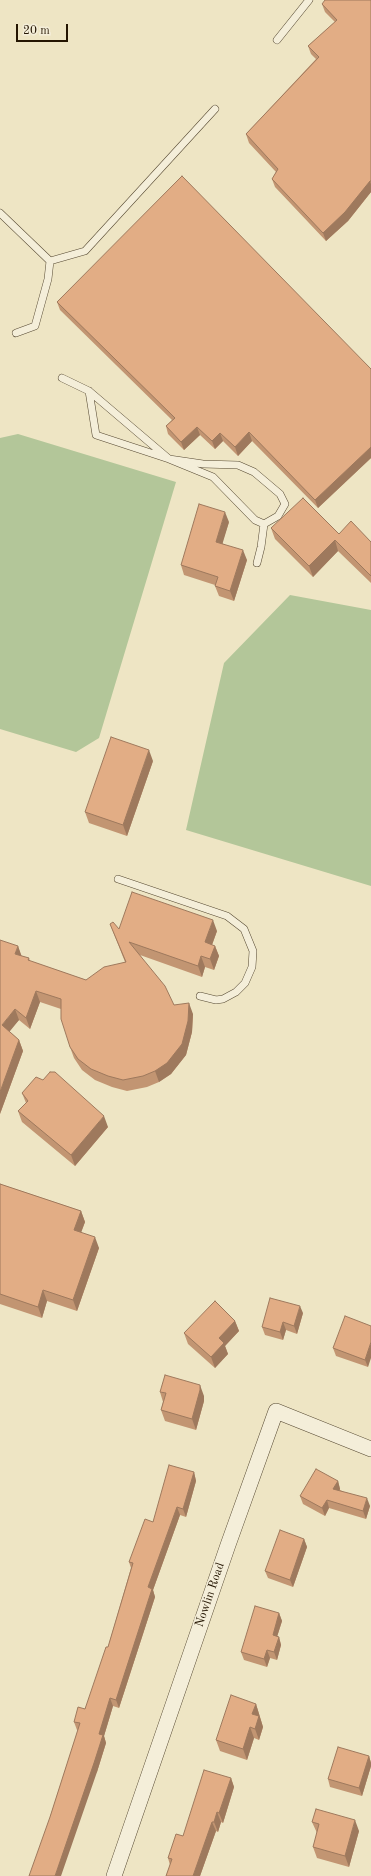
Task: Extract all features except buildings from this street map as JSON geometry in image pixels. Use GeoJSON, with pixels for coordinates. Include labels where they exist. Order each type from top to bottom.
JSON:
{"type":"FeatureCollection","features":[{"type":"Feature","properties":{"kind":"street","name":"Nowlin Road"},"geometry":{"type":"LineString","coordinates":[[114,1876],[228,1545],[276,1411],[371,1449]]}},
{"type":"Feature","properties":{"kind":"lane"},"geometry":{"type":"LineString","coordinates":[[277,40],[309,0]]}},
{"type":"Feature","properties":{"kind":"lane"},"geometry":{"type":"LineString","coordinates":[[50,261],[85,251],[215,108]]}},
{"type":"Feature","properties":{"kind":"lane"},"geometry":{"type":"LineString","coordinates":[[0,213],[50,261]]}},
{"type":"Feature","properties":{"kind":"lane"},"geometry":{"type":"LineString","coordinates":[[16,333],[35,326],[48,279],[50,261]]}},
{"type":"Feature","properties":{"kind":"lane"},"geometry":{"type":"LineString","coordinates":[[62,378],[89,391],[169,459],[203,464],[238,465],[254,472],[280,494],[285,504],[278,516],[264,524]]}},
{"type":"Feature","properties":{"kind":"lane"},"geometry":{"type":"LineString","coordinates":[[89,391],[96,435],[169,459],[213,477],[255,520],[264,524]]}},
{"type":"Feature","properties":{"kind":"lane"},"geometry":{"type":"LineString","coordinates":[[257,563],[261,548],[264,524]]}},
{"type":"Feature","properties":{"kind":"lane"},"geometry":{"type":"LineString","coordinates":[[118,879],[227,916],[244,929],[253,951],[252,967],[245,983],[236,992],[223,999],[216,1000],[200,996]]}},
{"type":"Feature","properties":{"kind":"green space"},"geometry":{"type":"Polygon","coordinates":[[[18,434],[176,482],[99,738],[76,752],[0,729],[0,438],[18,434]]]}},
{"type":"Feature","properties":{"kind":"green space"},"geometry":{"type":"Polygon","coordinates":[[[290,595],[371,610],[371,886],[186,830],[224,663],[290,595]]]}}]}
